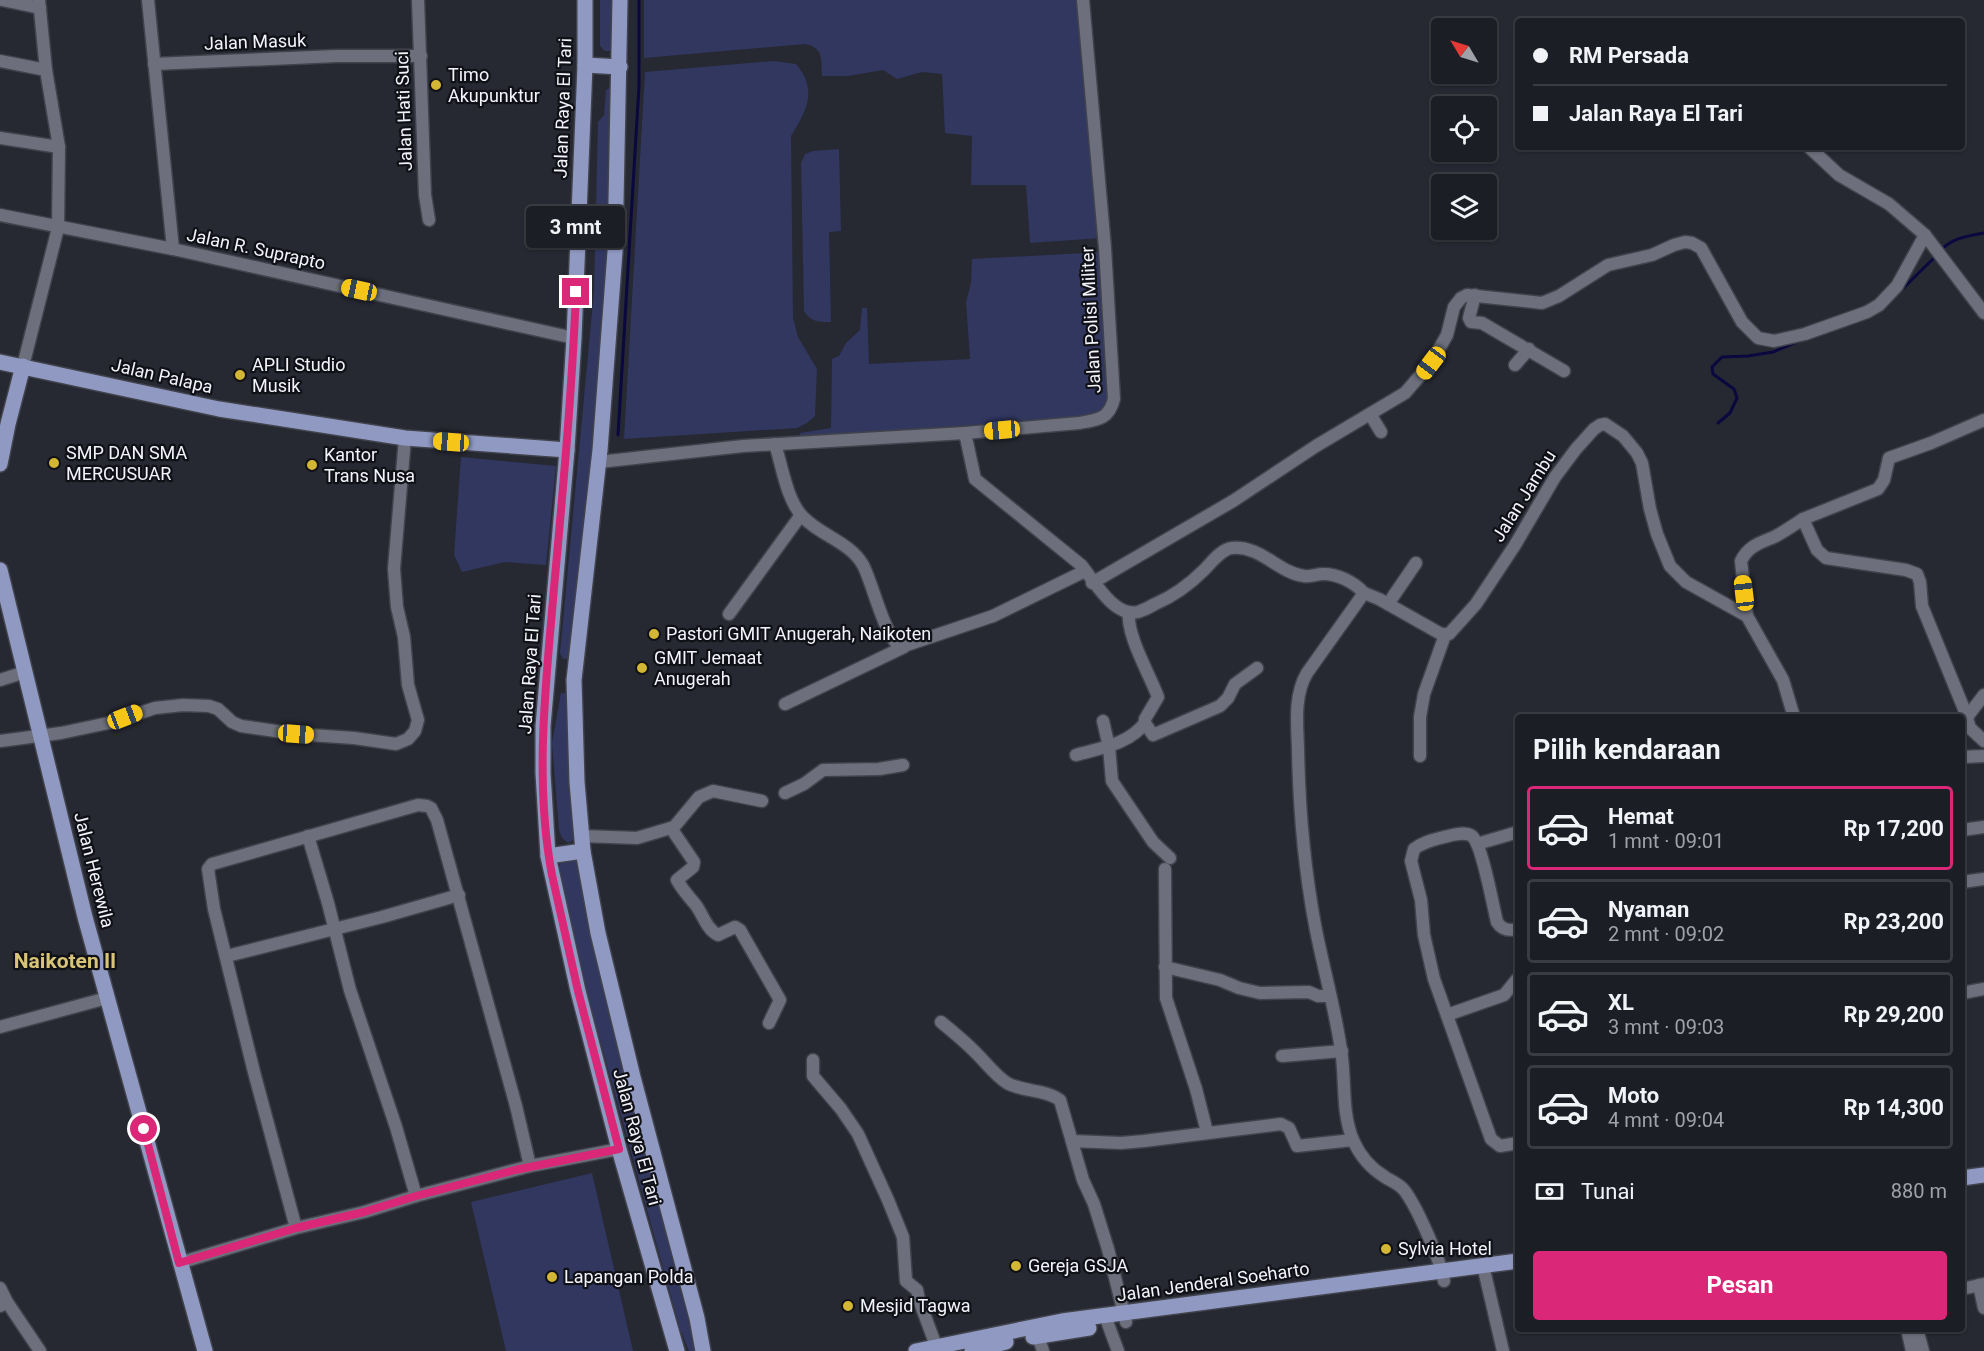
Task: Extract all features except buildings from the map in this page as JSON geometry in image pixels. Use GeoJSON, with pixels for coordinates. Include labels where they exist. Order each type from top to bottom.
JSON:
{"type":"FeatureCollection","features":[{"type":"Feature","properties":{"kind":"main road","name":"Jalan Raya El Tari"},"geometry":{"type":"LineString","coordinates":[[585,0],[585,66],[574,338],[567,450],[543,726],[543,773],[548,856],[578,991],[619,1149],[677,1351]]}},
{"type":"Feature","properties":{"kind":"main road","name":"Jalan Raya El Tari"},"geometry":{"type":"LineString","coordinates":[[620,0],[615,252],[599,462],[574,680],[578,782],[583,844],[598,933],[633,1077],[697,1318],[703,1351]]}},
{"type":"Feature","properties":{"kind":"main road"},"geometry":{"type":"LineString","coordinates":[[585,66],[620,67]]}},
{"type":"Feature","properties":{"kind":"main road","name":"Jalan Palapa"},"geometry":{"type":"LineString","coordinates":[[0,362],[219,409],[405,438],[567,450]]}},
{"type":"Feature","properties":{"kind":"main road"},"geometry":{"type":"LineString","coordinates":[[0,464],[23,366]]}},
{"type":"Feature","properties":{"kind":"main road","name":"Jalan Herewila"},"geometry":{"type":"LineString","coordinates":[[0,570],[85,917],[205,1351]]}},
{"type":"Feature","properties":{"kind":"main road"},"geometry":{"type":"LineString","coordinates":[[546,679],[574,680]]}},
{"type":"Feature","properties":{"kind":"main road"},"geometry":{"type":"LineString","coordinates":[[548,856],[583,844]]}},
{"type":"Feature","properties":{"kind":"main road"},"geometry":{"type":"LineString","coordinates":[[1965,1178],[1984,1175]]}},
{"type":"Feature","properties":{"kind":"main road","name":"Jalan Jenderal Soeharto"},"geometry":{"type":"LineString","coordinates":[[915,1351],[937,1349],[1062,1321],[1125,1318],[1443,1276],[1515,1262]]}},
{"type":"Feature","properties":{"kind":"main road","name":"Jalan Jenderal Soeharto"},"geometry":{"type":"LineString","coordinates":[[1443,1276],[1485,1274],[1515,1269]]}},
{"type":"Feature","properties":{"kind":"main road"},"geometry":{"type":"LineString","coordinates":[[697,1318],[708,1351]]}},
{"type":"Feature","properties":{"kind":"main road","name":"Jalan Jenderal Soeharto"},"geometry":{"type":"LineString","coordinates":[[972,1351],[1108,1320]]}},
{"type":"Feature","properties":{"kind":"main road"},"geometry":{"type":"LineString","coordinates":[[667,1322],[671,1351]]}},
{"type":"Feature","properties":{"kind":"street"},"geometry":{"type":"LineString","coordinates":[[2,0],[40,4],[46,70],[59,147],[58,228],[23,366]]}},
{"type":"Feature","properties":{"kind":"street"},"geometry":{"type":"LineString","coordinates":[[148,0],[173,249]]}},
{"type":"Feature","properties":{"kind":"street","name":"Jalan Hati Suci"},"geometry":{"type":"LineString","coordinates":[[418,0],[429,219]]}},
{"type":"Feature","properties":{"kind":"street","name":"Jalan Polisi Militer"},"geometry":{"type":"LineString","coordinates":[[599,462],[743,446],[965,433],[1097,420],[1107,414],[1112,408],[1114,399],[1105,248],[1083,0]]}},
{"type":"Feature","properties":{"kind":"street","name":"Jalan Masuk"},"geometry":{"type":"LineString","coordinates":[[154,64],[338,56],[421,56]]}},
{"type":"Feature","properties":{"kind":"street"},"geometry":{"type":"LineString","coordinates":[[0,61],[46,70]]}},
{"type":"Feature","properties":{"kind":"street"},"geometry":{"type":"LineString","coordinates":[[0,138],[59,147]]}},
{"type":"Feature","properties":{"kind":"street"},"geometry":{"type":"LineString","coordinates":[[1812,150],[1839,175],[1889,204],[1925,235],[1984,313]]}},
{"type":"Feature","properties":{"kind":"street","name":"Jalan R. Suprapto"},"geometry":{"type":"LineString","coordinates":[[0,215],[173,249],[574,338]]}},
{"type":"Feature","properties":{"kind":"street"},"geometry":{"type":"LineString","coordinates":[[1092,583],[1233,501],[1316,446],[1405,393],[1431,363],[1447,335],[1457,302],[1467,295],[1542,303],[1559,296],[1608,265],[1652,255],[1674,245],[1692,243],[1701,248],[1742,322],[1758,338],[1774,341],[1809,333],[1879,306],[1897,286],[1925,235]]}},
{"type":"Feature","properties":{"kind":"street"},"geometry":{"type":"LineString","coordinates":[[1475,295],[1469,318],[1529,349],[1564,371]]}},
{"type":"Feature","properties":{"kind":"street"},"geometry":{"type":"LineString","coordinates":[[1515,365],[1529,349]]}},
{"type":"Feature","properties":{"kind":"street"},"geometry":{"type":"LineString","coordinates":[[1370,414],[1381,432]]}},
{"type":"Feature","properties":{"kind":"street"},"geometry":{"type":"LineString","coordinates":[[1793,714],[1783,680],[1747,616],[1741,570],[1744,554],[1750,548],[1776,536],[1803,519],[1868,495],[1878,489],[1884,480],[1887,461],[1892,456],[1931,443],[1984,420]]}},
{"type":"Feature","properties":{"kind":"street","name":"Jalan Jambu"},"geometry":{"type":"LineString","coordinates":[[1445,635],[1453,632],[1470,613],[1555,477],[1575,449],[1600,425],[1611,427],[1637,453],[1642,463],[1657,534],[1676,573],[1686,582],[1747,616]]}},
{"type":"Feature","properties":{"kind":"street"},"geometry":{"type":"LineString","coordinates":[[965,433],[975,479],[1081,565],[1092,583],[1119,608],[1137,612],[1170,597],[1190,584],[1220,555],[1232,548],[1248,550],[1304,576],[1333,575],[1343,578],[1364,593],[1445,635],[1424,694],[1420,717],[1420,756]]}},
{"type":"Feature","properties":{"kind":"street"},"geometry":{"type":"LineString","coordinates":[[0,741],[61,733],[113,722],[155,708],[200,705],[218,709],[232,722],[241,726],[396,744],[408,739],[415,731],[418,720],[408,685],[394,569],[405,438]]}},
{"type":"Feature","properties":{"kind":"street"},"geometry":{"type":"LineString","coordinates":[[775,444],[792,499],[801,515],[847,547],[862,564],[890,637],[897,646],[904,647]]}},
{"type":"Feature","properties":{"kind":"street"},"geometry":{"type":"LineString","coordinates":[[729,614],[801,515]]}},
{"type":"Feature","properties":{"kind":"street"},"geometry":{"type":"LineString","coordinates":[[1803,519],[1817,550],[1826,558],[1906,570],[1917,574],[1922,606],[1970,728],[1984,741]]}},
{"type":"Feature","properties":{"kind":"street"},"geometry":{"type":"LineString","coordinates":[[1388,604],[1416,563]]}},
{"type":"Feature","properties":{"kind":"street"},"geometry":{"type":"LineString","coordinates":[[785,704],[904,647],[993,616],[1085,571]]}},
{"type":"Feature","properties":{"kind":"street"},"geometry":{"type":"LineString","coordinates":[[1364,593],[1302,681],[1297,710],[1298,782],[1304,853],[1315,926],[1342,1051],[1345,1104],[1353,1140],[1364,1159],[1403,1189],[1409,1198],[1443,1276]]}},
{"type":"Feature","properties":{"kind":"street"},"geometry":{"type":"LineString","coordinates":[[1076,755],[1109,750],[1132,736],[1145,723],[1158,697],[1143,664],[1130,625],[1129,612]]}},
{"type":"Feature","properties":{"kind":"street"},"geometry":{"type":"LineString","coordinates":[[1145,723],[1153,735],[1156,735],[1220,706],[1228,698],[1235,684],[1257,668]]}},
{"type":"Feature","properties":{"kind":"street"},"geometry":{"type":"LineString","coordinates":[[0,680],[26,672]]}},
{"type":"Feature","properties":{"kind":"street"},"geometry":{"type":"LineString","coordinates":[[1967,717],[1984,695]]}},
{"type":"Feature","properties":{"kind":"street"},"geometry":{"type":"LineString","coordinates":[[1103,721],[1112,781],[1131,813],[1168,864],[1166,998],[1196,1089],[1207,1132]]}},
{"type":"Feature","properties":{"kind":"street"},"geometry":{"type":"LineString","coordinates":[[1965,758],[1984,756]]}},
{"type":"Feature","properties":{"kind":"street"},"geometry":{"type":"LineString","coordinates":[[785,793],[804,784],[823,770],[879,769],[903,765]]}},
{"type":"Feature","properties":{"kind":"street"},"geometry":{"type":"LineString","coordinates":[[583,844],[636,838],[671,828],[699,797],[714,791],[762,801]]}},
{"type":"Feature","properties":{"kind":"street"},"geometry":{"type":"LineString","coordinates":[[296,1228],[254,1072],[207,873],[210,866],[418,805],[427,806],[434,812],[437,820],[530,1166]]}},
{"type":"Feature","properties":{"kind":"street"},"geometry":{"type":"LineString","coordinates":[[1965,830],[1984,827]]}},
{"type":"Feature","properties":{"kind":"street"},"geometry":{"type":"LineString","coordinates":[[671,828],[694,862],[693,867],[677,880],[683,891],[695,904],[711,932],[718,935],[735,927],[740,930],[780,1000],[769,1023]]}},
{"type":"Feature","properties":{"kind":"street"},"geometry":{"type":"LineString","coordinates":[[1477,844],[1515,833]]}},
{"type":"Feature","properties":{"kind":"street"},"geometry":{"type":"LineString","coordinates":[[1515,929],[1505,929],[1497,922],[1477,844],[1472,836],[1462,834],[1420,844],[1414,849],[1411,861],[1421,900],[1424,935],[1434,979],[1491,1139],[1500,1146],[1515,1144]]}},
{"type":"Feature","properties":{"kind":"street"},"geometry":{"type":"LineString","coordinates":[[308,836],[350,990],[396,1126],[416,1196]]}},
{"type":"Feature","properties":{"kind":"street"},"geometry":{"type":"LineString","coordinates":[[1965,882],[1984,879]]}},
{"type":"Feature","properties":{"kind":"street"},"geometry":{"type":"LineString","coordinates":[[227,956],[459,895]]}},
{"type":"Feature","properties":{"kind":"street"},"geometry":{"type":"LineString","coordinates":[[1165,967],[1220,980],[1260,993],[1309,992],[1318,996],[1330,996]]}},
{"type":"Feature","properties":{"kind":"street"},"geometry":{"type":"LineString","coordinates":[[1447,1015],[1504,996],[1515,982]]}},
{"type":"Feature","properties":{"kind":"street"},"geometry":{"type":"LineString","coordinates":[[1965,992],[1984,989]]}},
{"type":"Feature","properties":{"kind":"street"},"geometry":{"type":"LineString","coordinates":[[0,1027],[107,998]]}},
{"type":"Feature","properties":{"kind":"street"},"geometry":{"type":"LineString","coordinates":[[941,1022],[1007,1083],[1060,1100],[1083,1180],[1094,1204],[1108,1249],[1125,1318]]}},
{"type":"Feature","properties":{"kind":"street"},"geometry":{"type":"LineString","coordinates":[[1282,1056],[1342,1051]]}},
{"type":"Feature","properties":{"kind":"street"},"geometry":{"type":"LineString","coordinates":[[813,1060],[813,1076],[841,1109],[858,1134],[888,1200],[903,1237],[906,1281],[917,1290],[937,1349]]}},
{"type":"Feature","properties":{"kind":"street"},"geometry":{"type":"LineString","coordinates":[[1072,1141],[1144,1141],[1281,1124],[1289,1128],[1297,1146],[1353,1140]]}},
{"type":"Feature","properties":{"kind":"street"},"geometry":{"type":"LineString","coordinates":[[179,1263],[296,1228],[364,1212],[530,1166],[619,1149]]}},
{"type":"Feature","properties":{"kind":"street"},"geometry":{"type":"LineString","coordinates":[[1485,1274],[1503,1351]]}},
{"type":"Feature","properties":{"kind":"street"},"geometry":{"type":"LineString","coordinates":[[1965,1288],[1982,1285],[1984,1308]]}},
{"type":"Feature","properties":{"kind":"street"},"geometry":{"type":"LineString","coordinates":[[0,1288],[4,1304],[40,1351]]}},
{"type":"Feature","properties":{"kind":"street"},"geometry":{"type":"LineString","coordinates":[[1108,1320],[1118,1351]]}},
{"type":"Feature","properties":{"kind":"street"},"geometry":{"type":"LineString","coordinates":[[1908,1332],[1912,1351]]}},
{"type":"Feature","properties":{"kind":"street"},"geometry":{"type":"LineString","coordinates":[[1918,1332],[1923,1351]]}},
{"type":"Feature","properties":{"kind":"street"},"geometry":{"type":"LineString","coordinates":[[1038,1336],[1043,1351]]}},
{"type":"Feature","properties":{"kind":"shaded area"},"geometry":{"type":"Polygon","coordinates":[[[600,0],[616,0],[615,48],[611,51],[605,51],[600,46],[600,0]]]}},
{"type":"Feature","properties":{"kind":"shaded area"},"geometry":{"type":"Polygon","coordinates":[[[644,0],[1081,0],[1102,238],[1030,243],[1026,185],[971,185],[972,136],[945,133],[942,74],[922,72],[897,79],[883,70],[848,76],[822,76],[818,51],[805,44],[644,58],[644,0]]]}},
{"type":"Feature","properties":{"kind":"shaded area"},"geometry":{"type":"Polygon","coordinates":[[[774,61],[796,64],[803,73],[808,91],[808,100],[802,117],[791,136],[793,318],[798,337],[817,369],[815,416],[797,428],[624,439],[645,72],[774,61]]]}},
{"type":"Feature","properties":{"kind":"shaded area"},"geometry":{"type":"Polygon","coordinates":[[[614,89],[608,335],[570,654],[567,659],[563,659],[560,653],[594,291],[598,122],[604,115],[606,90],[614,89]]]}},
{"type":"Feature","properties":{"kind":"shaded area"},"geometry":{"type":"Polygon","coordinates":[[[839,149],[841,231],[829,232],[831,322],[822,322],[815,321],[804,311],[801,163],[805,154],[813,151],[839,149]]]}},
{"type":"Feature","properties":{"kind":"shaded area"},"geometry":{"type":"Polygon","coordinates":[[[1104,252],[1114,393],[1105,410],[1079,417],[800,438],[800,433],[831,428],[832,359],[839,356],[846,343],[860,330],[862,308],[867,308],[869,364],[970,359],[966,302],[971,283],[972,259],[1104,252]]]}},
{"type":"Feature","properties":{"kind":"shaded area"},"geometry":{"type":"Polygon","coordinates":[[[461,457],[556,466],[546,565],[505,562],[462,572],[454,555],[461,457]]]}},
{"type":"Feature","properties":{"kind":"shaded area"},"geometry":{"type":"Polygon","coordinates":[[[561,693],[573,694],[578,833],[568,843],[562,838],[559,830],[552,743],[561,693]]]}},
{"type":"Feature","properties":{"kind":"shaded area"},"geometry":{"type":"Polygon","coordinates":[[[574,858],[579,864],[701,1351],[689,1351],[680,1329],[586,989],[559,868],[561,860],[574,858]]]}},
{"type":"Feature","properties":{"kind":"shaded area","name":"Lapangan Polda"},"geometry":{"type":"Polygon","coordinates":[[[592,1173],[633,1351],[506,1351],[471,1202],[592,1173]]]}},
{"type":"Feature","properties":{"kind":"waterway"},"geometry":{"type":"LineString","coordinates":[[618,435],[639,86],[639,0]]}},
{"type":"Feature","properties":{"kind":"waterway"},"geometry":{"type":"LineString","coordinates":[[1940,251],[1955,240],[1984,233]]}},
{"type":"Feature","properties":{"kind":"waterway"},"geometry":{"type":"LineString","coordinates":[[1887,304],[1936,256]]}},
{"type":"Feature","properties":{"kind":"waterway"},"geometry":{"type":"LineString","coordinates":[[1718,423],[1730,413],[1737,398],[1734,389],[1713,374],[1712,367],[1722,357],[1773,352],[1799,341]]}},
{"type":"Feature","properties":{"kind":"place","name":"Timo Akupunktur"},"geometry":{"type":"Point","coordinates":[436,85]}},
{"type":"Feature","properties":{"kind":"place","name":"APLI Studio Musik"},"geometry":{"type":"Point","coordinates":[240,375]}},
{"type":"Feature","properties":{"kind":"place","name":"SMP DAN SMA MERCUSUAR"},"geometry":{"type":"Point","coordinates":[54,463]}},
{"type":"Feature","properties":{"kind":"place","name":"Kantor Trans Nusa"},"geometry":{"type":"Point","coordinates":[312,465]}},
{"type":"Feature","properties":{"kind":"place","name":"Pastori GMIT Anugerah, Naikoten"},"geometry":{"type":"Point","coordinates":[654,634]}},
{"type":"Feature","properties":{"kind":"place","name":"GMIT Jemaat Anugerah"},"geometry":{"type":"Point","coordinates":[642,668]}},
{"type":"Feature","properties":{"kind":"place","name":"Sylvia Hotel"},"geometry":{"type":"Point","coordinates":[1386,1249]}},
{"type":"Feature","properties":{"kind":"place","name":"Gereja GSJA"},"geometry":{"type":"Point","coordinates":[1016,1266]}},
{"type":"Feature","properties":{"kind":"place","name":"Lapangan Polda"},"geometry":{"type":"Point","coordinates":[552,1277]}},
{"type":"Feature","properties":{"kind":"place","name":"Mesjid Tagwa"},"geometry":{"type":"Point","coordinates":[848,1306]}},
{"type":"Feature","properties":{"kind":"district","name":"Naikoten II"},"geometry":{"type":"Point","coordinates":[65,961]}},
{"type":"Feature","properties":{"kind":"route"},"geometry":{"type":"LineString","coordinates":[[144,1129],[179,1263],[296,1228],[364,1212],[530,1166],[619,1149],[578,991],[548,856],[543,773],[543,726],[567,450],[576,292]]}}]}
